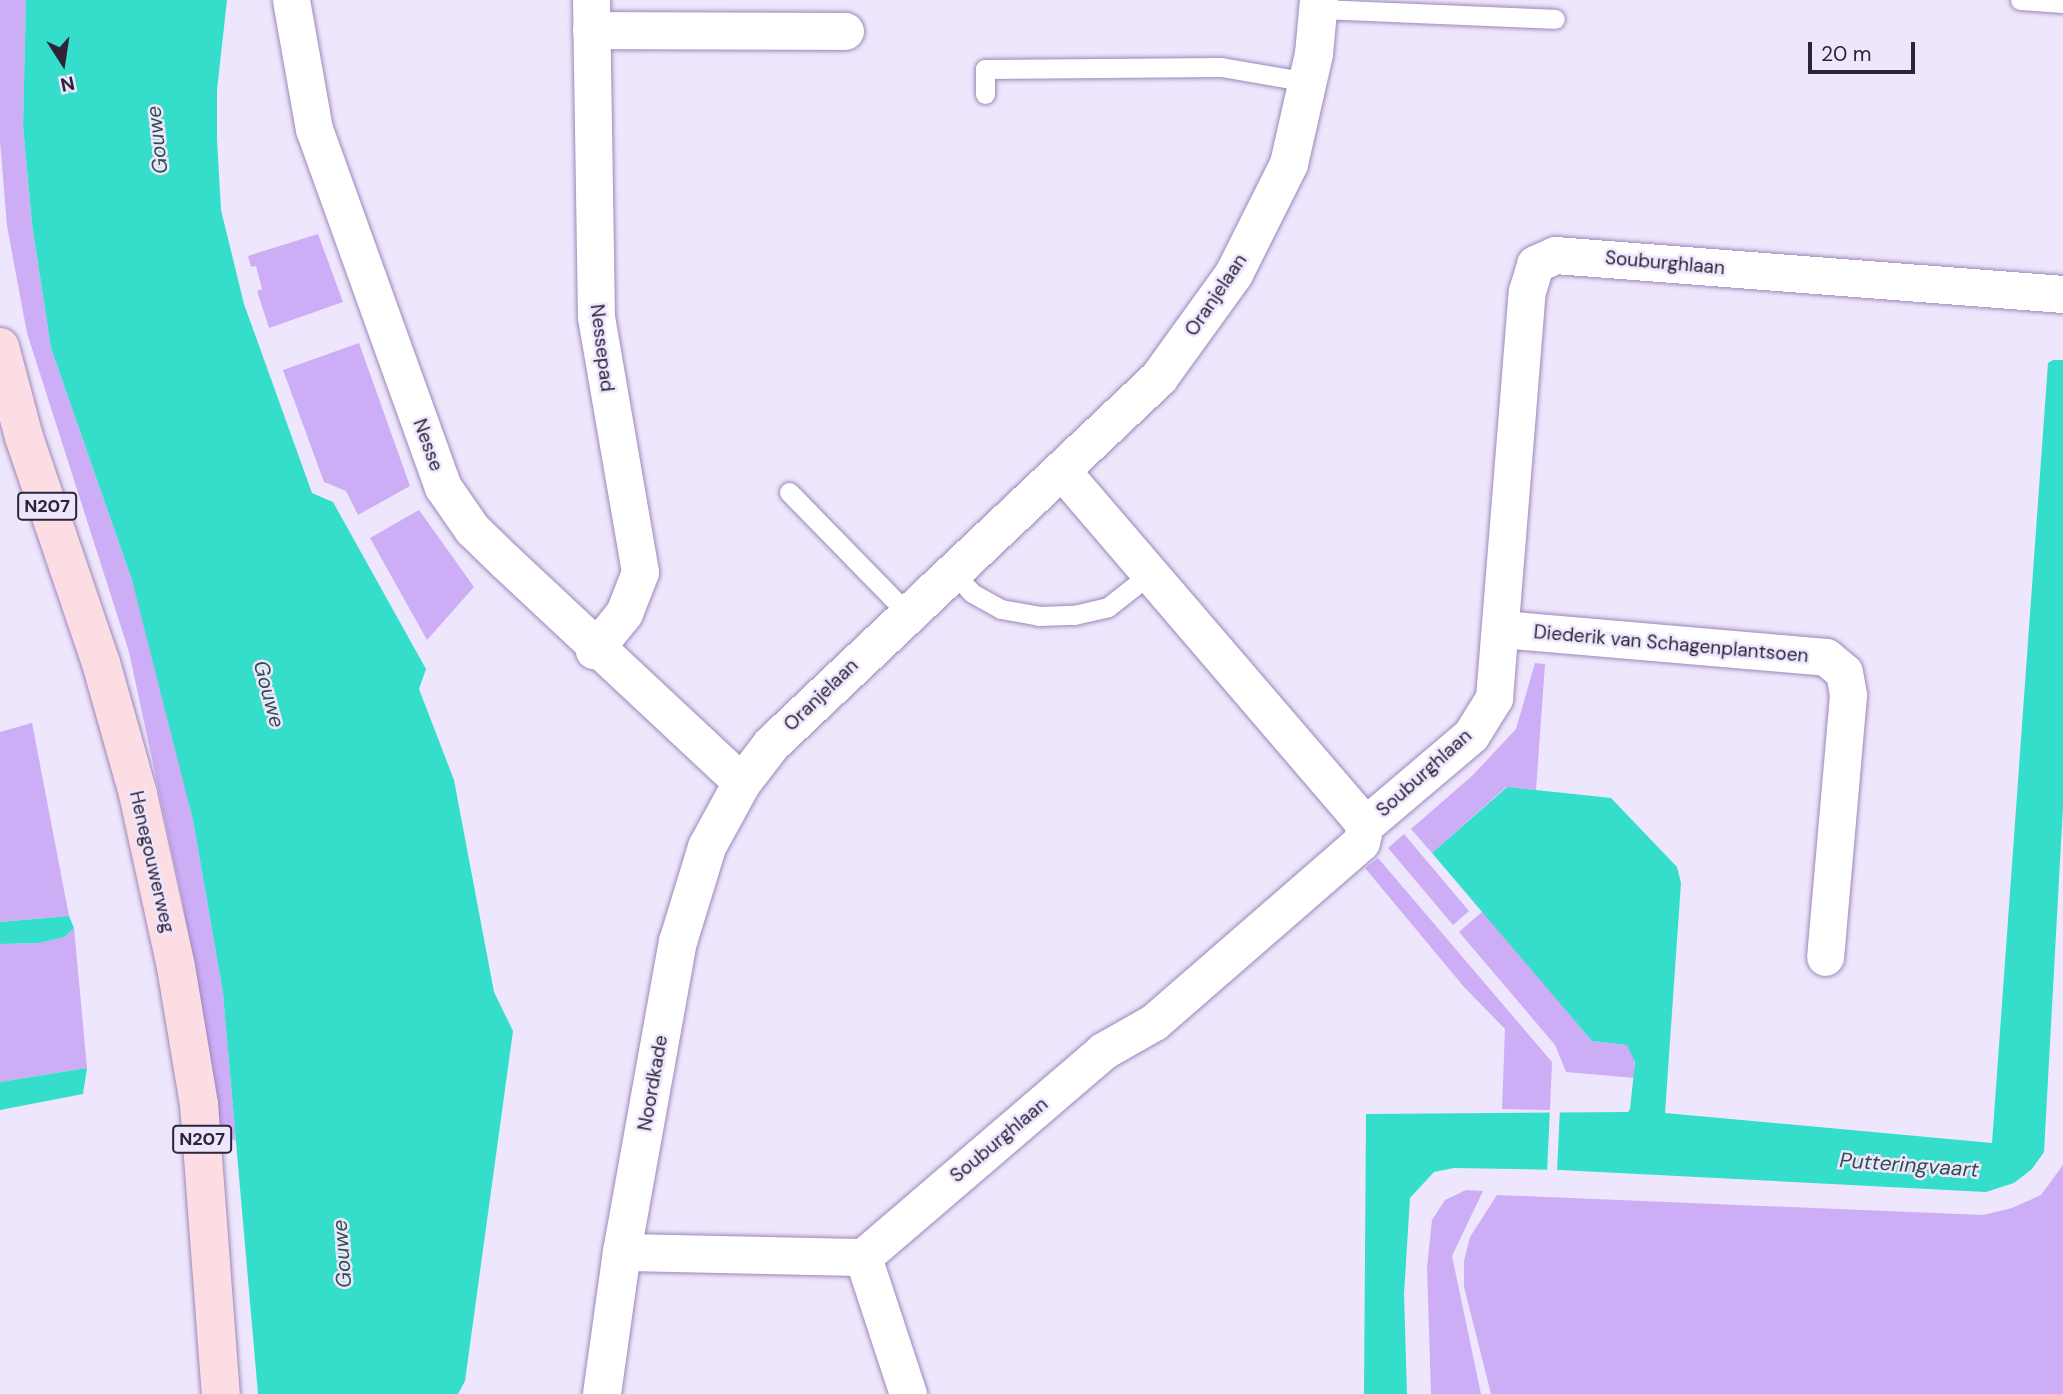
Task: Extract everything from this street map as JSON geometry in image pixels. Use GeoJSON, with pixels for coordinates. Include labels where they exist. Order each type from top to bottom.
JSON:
{"type":"FeatureCollection","features":[{"type":"Feature","properties":{"kind":"main road","name":"Henegouwerweg"},"geometry":{"type":"LineString","coordinates":[[0,347],[24,437],[101,663],[138,794],[173,953],[199,1104],[221,1394]]}},
{"type":"Feature","properties":{"kind":"street","name":"Nesse"},"geometry":{"type":"LineString","coordinates":[[292,0],[314,129],[443,487],[472,529],[594,650],[741,783]]}},
{"type":"Feature","properties":{"kind":"street","name":"Oranjelaan"},"geometry":{"type":"LineString","coordinates":[[741,783],[772,744],[1159,378],[1234,274],[1289,164],[1308,82],[1319,5]]}},
{"type":"Feature","properties":{"kind":"street","name":"Nessepad"},"geometry":{"type":"LineString","coordinates":[[594,650],[624,613],[640,572],[596,317],[591,15],[845,31]]}},
{"type":"Feature","properties":{"kind":"street","name":"Souburghlaan"},"geometry":{"type":"LineString","coordinates":[[863,1256],[1103,1051],[1154,1022],[1361,842],[1365,825],[1471,734],[1494,698],[1527,291],[1535,264],[1555,255],[2063,295]]}},
{"type":"Feature","properties":{"kind":"street"},"geometry":{"type":"LineString","coordinates":[[1062,471],[1365,825]]}},
{"type":"Feature","properties":{"kind":"street","name":"Diederik van Schagenplantsoen"},"geometry":{"type":"LineString","coordinates":[[1501,629],[1826,657],[1844,672],[1848,695],[1825,957]]}},
{"type":"Feature","properties":{"kind":"street","name":"Noordkade"},"geometry":{"type":"LineString","coordinates":[[602,1394],[622,1252],[678,942],[707,847],[741,783]]}},
{"type":"Feature","properties":{"kind":"street"},"geometry":{"type":"LineString","coordinates":[[622,1252],[863,1256],[908,1394]]}},
{"type":"Feature","properties":{"kind":"lane"},"geometry":{"type":"LineString","coordinates":[[2021,0],[2063,3]]}},
{"type":"Feature","properties":{"kind":"lane"},"geometry":{"type":"LineString","coordinates":[[1319,5],[1555,19]]}},
{"type":"Feature","properties":{"kind":"lane"},"geometry":{"type":"LineString","coordinates":[[985,94],[985,69],[1221,67],[1308,82]]}},
{"type":"Feature","properties":{"kind":"lane"},"geometry":{"type":"LineString","coordinates":[[789,492],[908,614]]}},
{"type":"Feature","properties":{"kind":"lane"},"geometry":{"type":"LineString","coordinates":[[952,572],[971,593],[1001,609],[1039,615],[1074,615],[1108,607],[1150,574]]}},
{"type":"Feature","properties":{"kind":"shaded area"},"geometry":{"type":"Polygon","coordinates":[[[0,0],[26,0],[23,126],[32,224],[51,348],[132,580],[159,674],[193,820],[223,993],[236,1141],[219,1134],[183,903],[129,652],[27,333],[7,226],[0,141],[0,0]]]}},
{"type":"Feature","properties":{"kind":"shaded area"},"geometry":{"type":"Polygon","coordinates":[[[318,234],[343,302],[269,328],[257,291],[262,289],[256,266],[251,267],[248,256],[318,234]]]}},
{"type":"Feature","properties":{"kind":"shaded area"},"geometry":{"type":"Polygon","coordinates":[[[359,343],[410,486],[358,515],[346,491],[324,482],[283,370],[359,343]]]}},
{"type":"Feature","properties":{"kind":"shaded area"},"geometry":{"type":"Polygon","coordinates":[[[419,510],[474,587],[427,640],[370,538],[419,510]]]}},
{"type":"Feature","properties":{"kind":"shaded area"},"geometry":{"type":"Polygon","coordinates":[[[1535,663],[1545,664],[1536,790],[1506,787],[1432,853],[1411,829],[1473,775],[1516,729],[1535,663]]]}},
{"type":"Feature","properties":{"kind":"shaded area"},"geometry":{"type":"Polygon","coordinates":[[[32,723],[69,916],[0,922],[0,732],[32,723]]]}},
{"type":"Feature","properties":{"kind":"shaded area"},"geometry":{"type":"Polygon","coordinates":[[[1404,834],[1469,911],[1453,925],[1388,848],[1404,834]]]}},
{"type":"Feature","properties":{"kind":"shaded area"},"geometry":{"type":"Polygon","coordinates":[[[1378,858],[1552,1062],[1550,1110],[1502,1109],[1505,1029],[1464,987],[1365,868],[1378,858]]]}},
{"type":"Feature","properties":{"kind":"shaded area"},"geometry":{"type":"Polygon","coordinates":[[[1483,911],[1592,1041],[1627,1045],[1634,1055],[1635,1078],[1566,1072],[1555,1045],[1459,932],[1483,911]]]}},
{"type":"Feature","properties":{"kind":"shaded area"},"geometry":{"type":"Polygon","coordinates":[[[74,928],[87,1068],[0,1082],[0,944],[39,943],[65,937],[74,928]]]}},
{"type":"Feature","properties":{"kind":"shaded area"},"geometry":{"type":"Polygon","coordinates":[[[2063,1165],[2063,1394],[1491,1394],[1464,1287],[1464,1261],[1470,1237],[1497,1195],[1983,1215],[2012,1208],[2041,1195],[2063,1165]]]}},
{"type":"Feature","properties":{"kind":"shaded area"},"geometry":{"type":"Polygon","coordinates":[[[1466,1190],[1483,1191],[1452,1256],[1481,1394],[1431,1394],[1427,1267],[1432,1220],[1445,1200],[1466,1190]]]}},
{"type":"Feature","properties":{"kind":"water","name":"Gouwe"},"geometry":{"type":"Polygon","coordinates":[[[26,0],[227,0],[217,90],[217,139],[221,210],[244,304],[312,493],[333,502],[426,669],[419,689],[454,780],[494,992],[513,1031],[465,1381],[458,1394],[258,1394],[223,993],[193,820],[132,580],[51,348],[32,224],[23,126],[26,0]]]}},
{"type":"Feature","properties":{"kind":"water","name":"Putteringvaart"},"geometry":{"type":"Polygon","coordinates":[[[2063,360],[2063,807],[2044,1152],[2032,1169],[2014,1183],[1986,1192],[1560,1170],[1454,1168],[1434,1172],[1410,1198],[1404,1294],[1407,1394],[1364,1394],[1366,1114],[1628,1112],[1630,1109],[1635,1062],[1627,1045],[1592,1041],[1432,853],[1507,787],[1611,798],[1677,867],[1681,883],[1665,1113],[1992,1143],[2048,363],[2063,360]]]}},
{"type":"Feature","properties":{"kind":"water"},"geometry":{"type":"Polygon","coordinates":[[[69,916],[74,928],[65,937],[39,943],[0,944],[0,922],[69,916]]]}},
{"type":"Feature","properties":{"kind":"water"},"geometry":{"type":"Polygon","coordinates":[[[87,1068],[83,1094],[0,1110],[0,1082],[87,1068]]]}},
{"type":"Feature","properties":{"kind":"pier"},"geometry":{"type":"Polygon","coordinates":[[[1550,1107],[1560,1107],[1557,1173],[1547,1174],[1550,1107]]]}}]}
